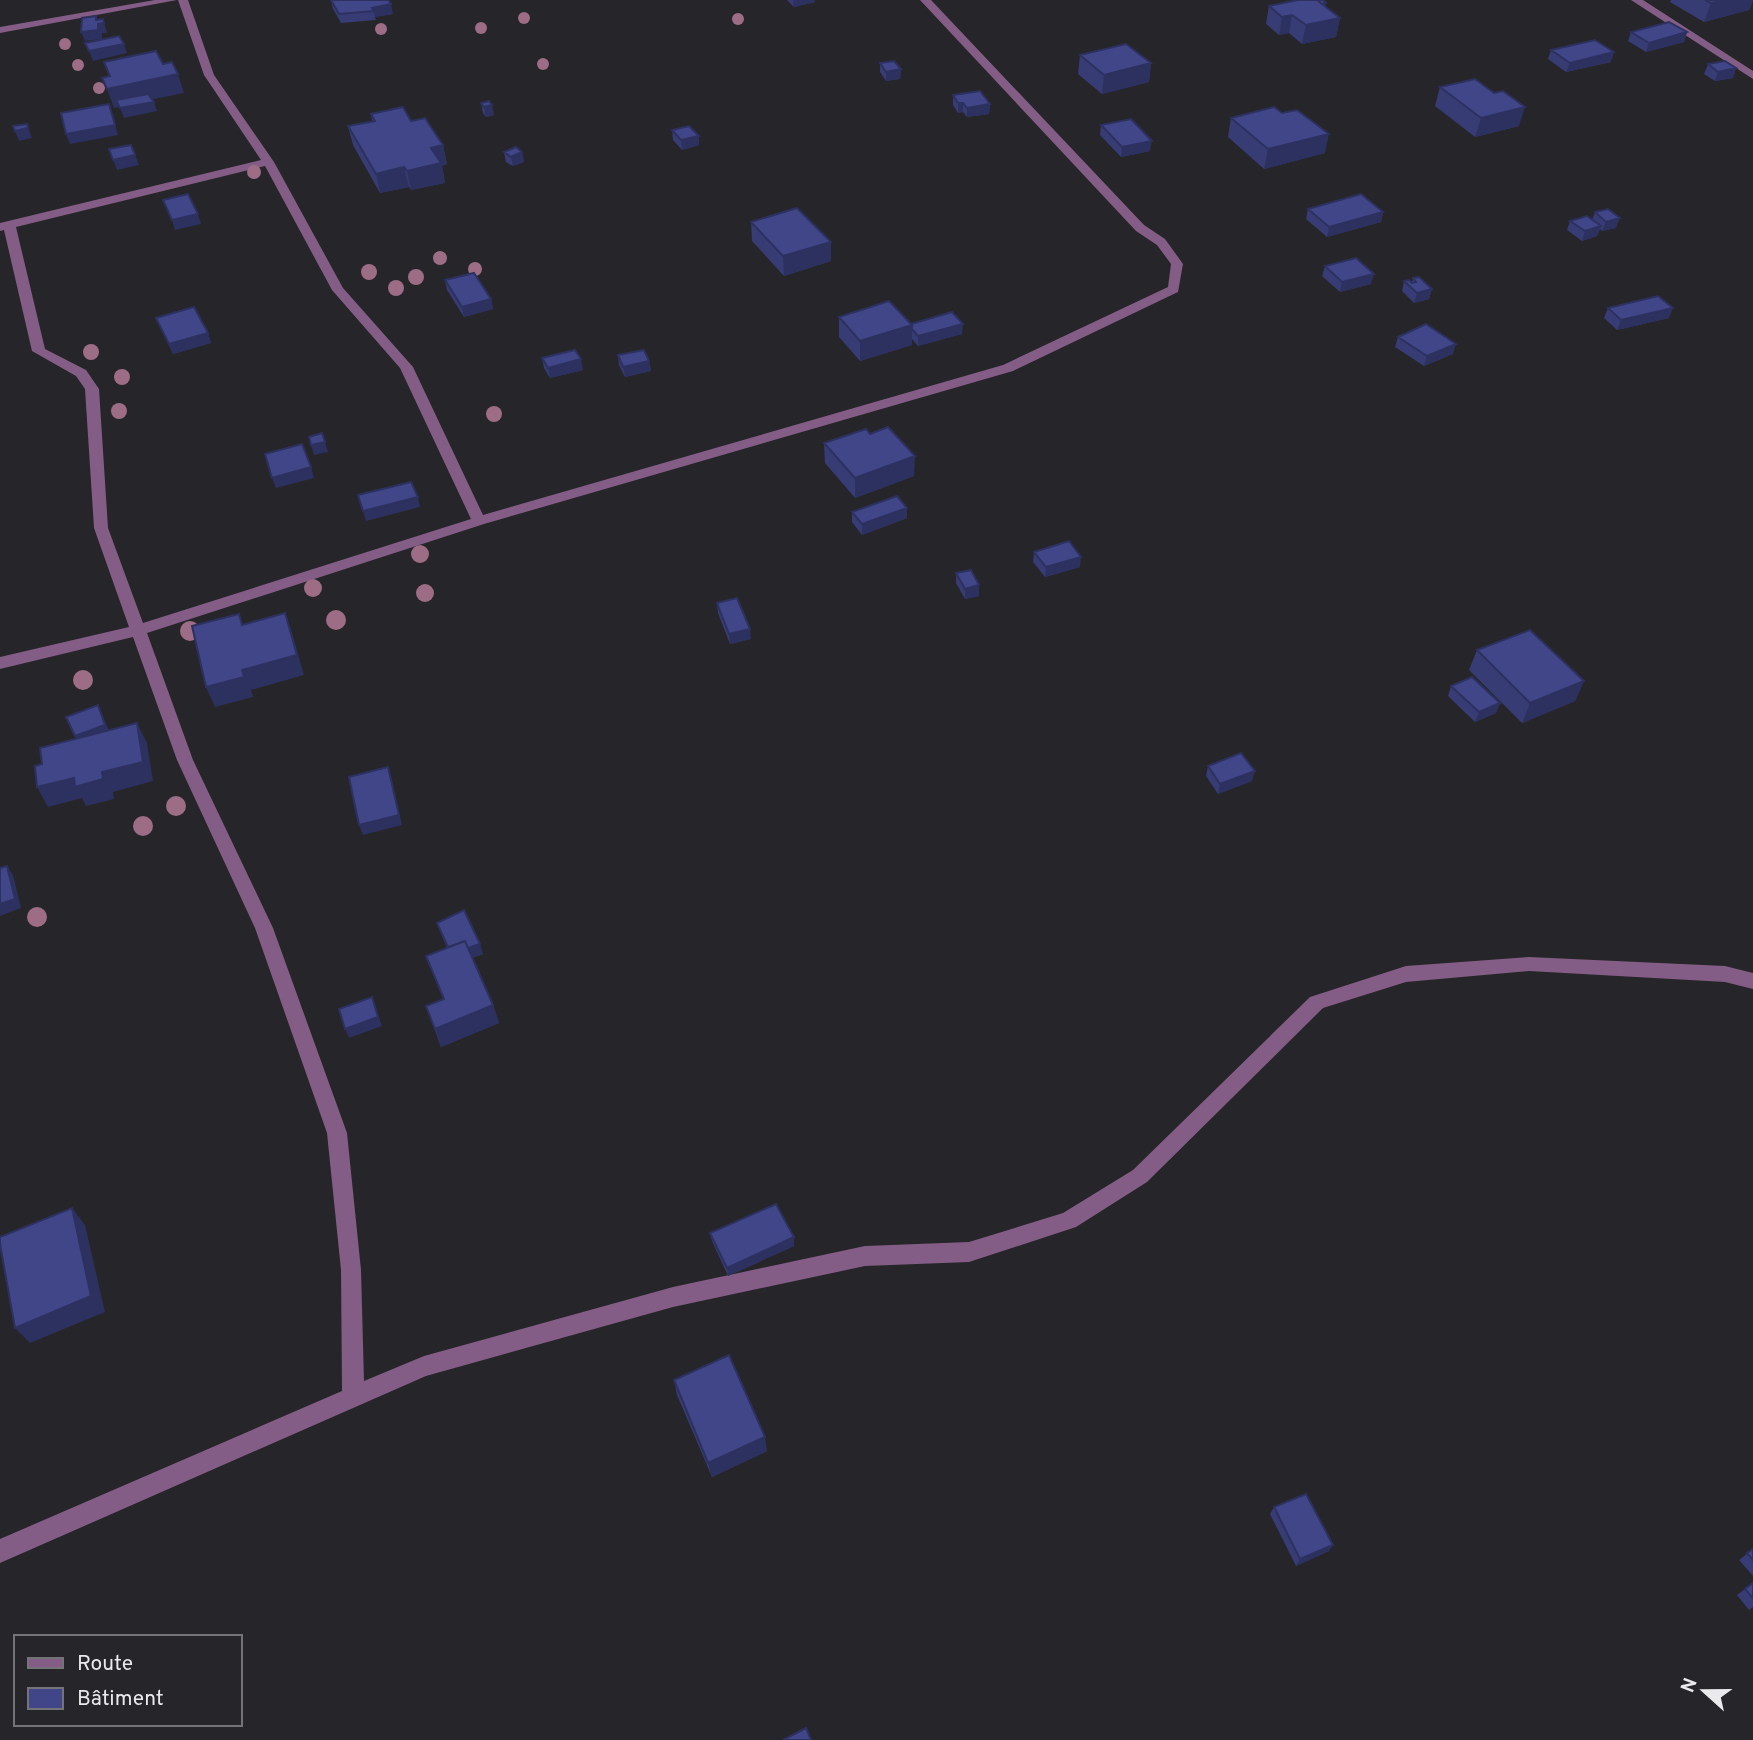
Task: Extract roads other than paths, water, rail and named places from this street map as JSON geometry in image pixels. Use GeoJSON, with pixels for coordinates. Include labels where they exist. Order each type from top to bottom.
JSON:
{"type":"FeatureCollection","features":[{"type":"Feature","properties":{"kind":"street"},"geometry":{"type":"LineString","coordinates":[[0,30],[172,0]]}},
{"type":"Feature","properties":{"kind":"street"},"geometry":{"type":"LineString","coordinates":[[183,0],[209,75],[268,162],[338,290],[406,367],[479,521]]}},
{"type":"Feature","properties":{"kind":"street"},"geometry":{"type":"LineString","coordinates":[[0,663],[136,631],[479,521],[1008,368],[1174,289],[1177,264],[1161,242],[1140,228],[925,0]]}},
{"type":"Feature","properties":{"kind":"street"},"geometry":{"type":"LineString","coordinates":[[1636,0],[1753,76]]}},
{"type":"Feature","properties":{"kind":"street"},"geometry":{"type":"LineString","coordinates":[[268,162],[4,226],[39,351],[81,373],[92,389],[101,528],[136,631],[185,760],[264,928],[337,1133],[351,1270],[353,1397]]}},
{"type":"Feature","properties":{"kind":"street"},"geometry":{"type":"LineString","coordinates":[[0,1551],[424,1366],[673,1297],[865,1256],[969,1252],[1069,1220],[1140,1176],[1317,1002],[1406,974],[1529,964],[1725,974],[1753,981]]}}]}
